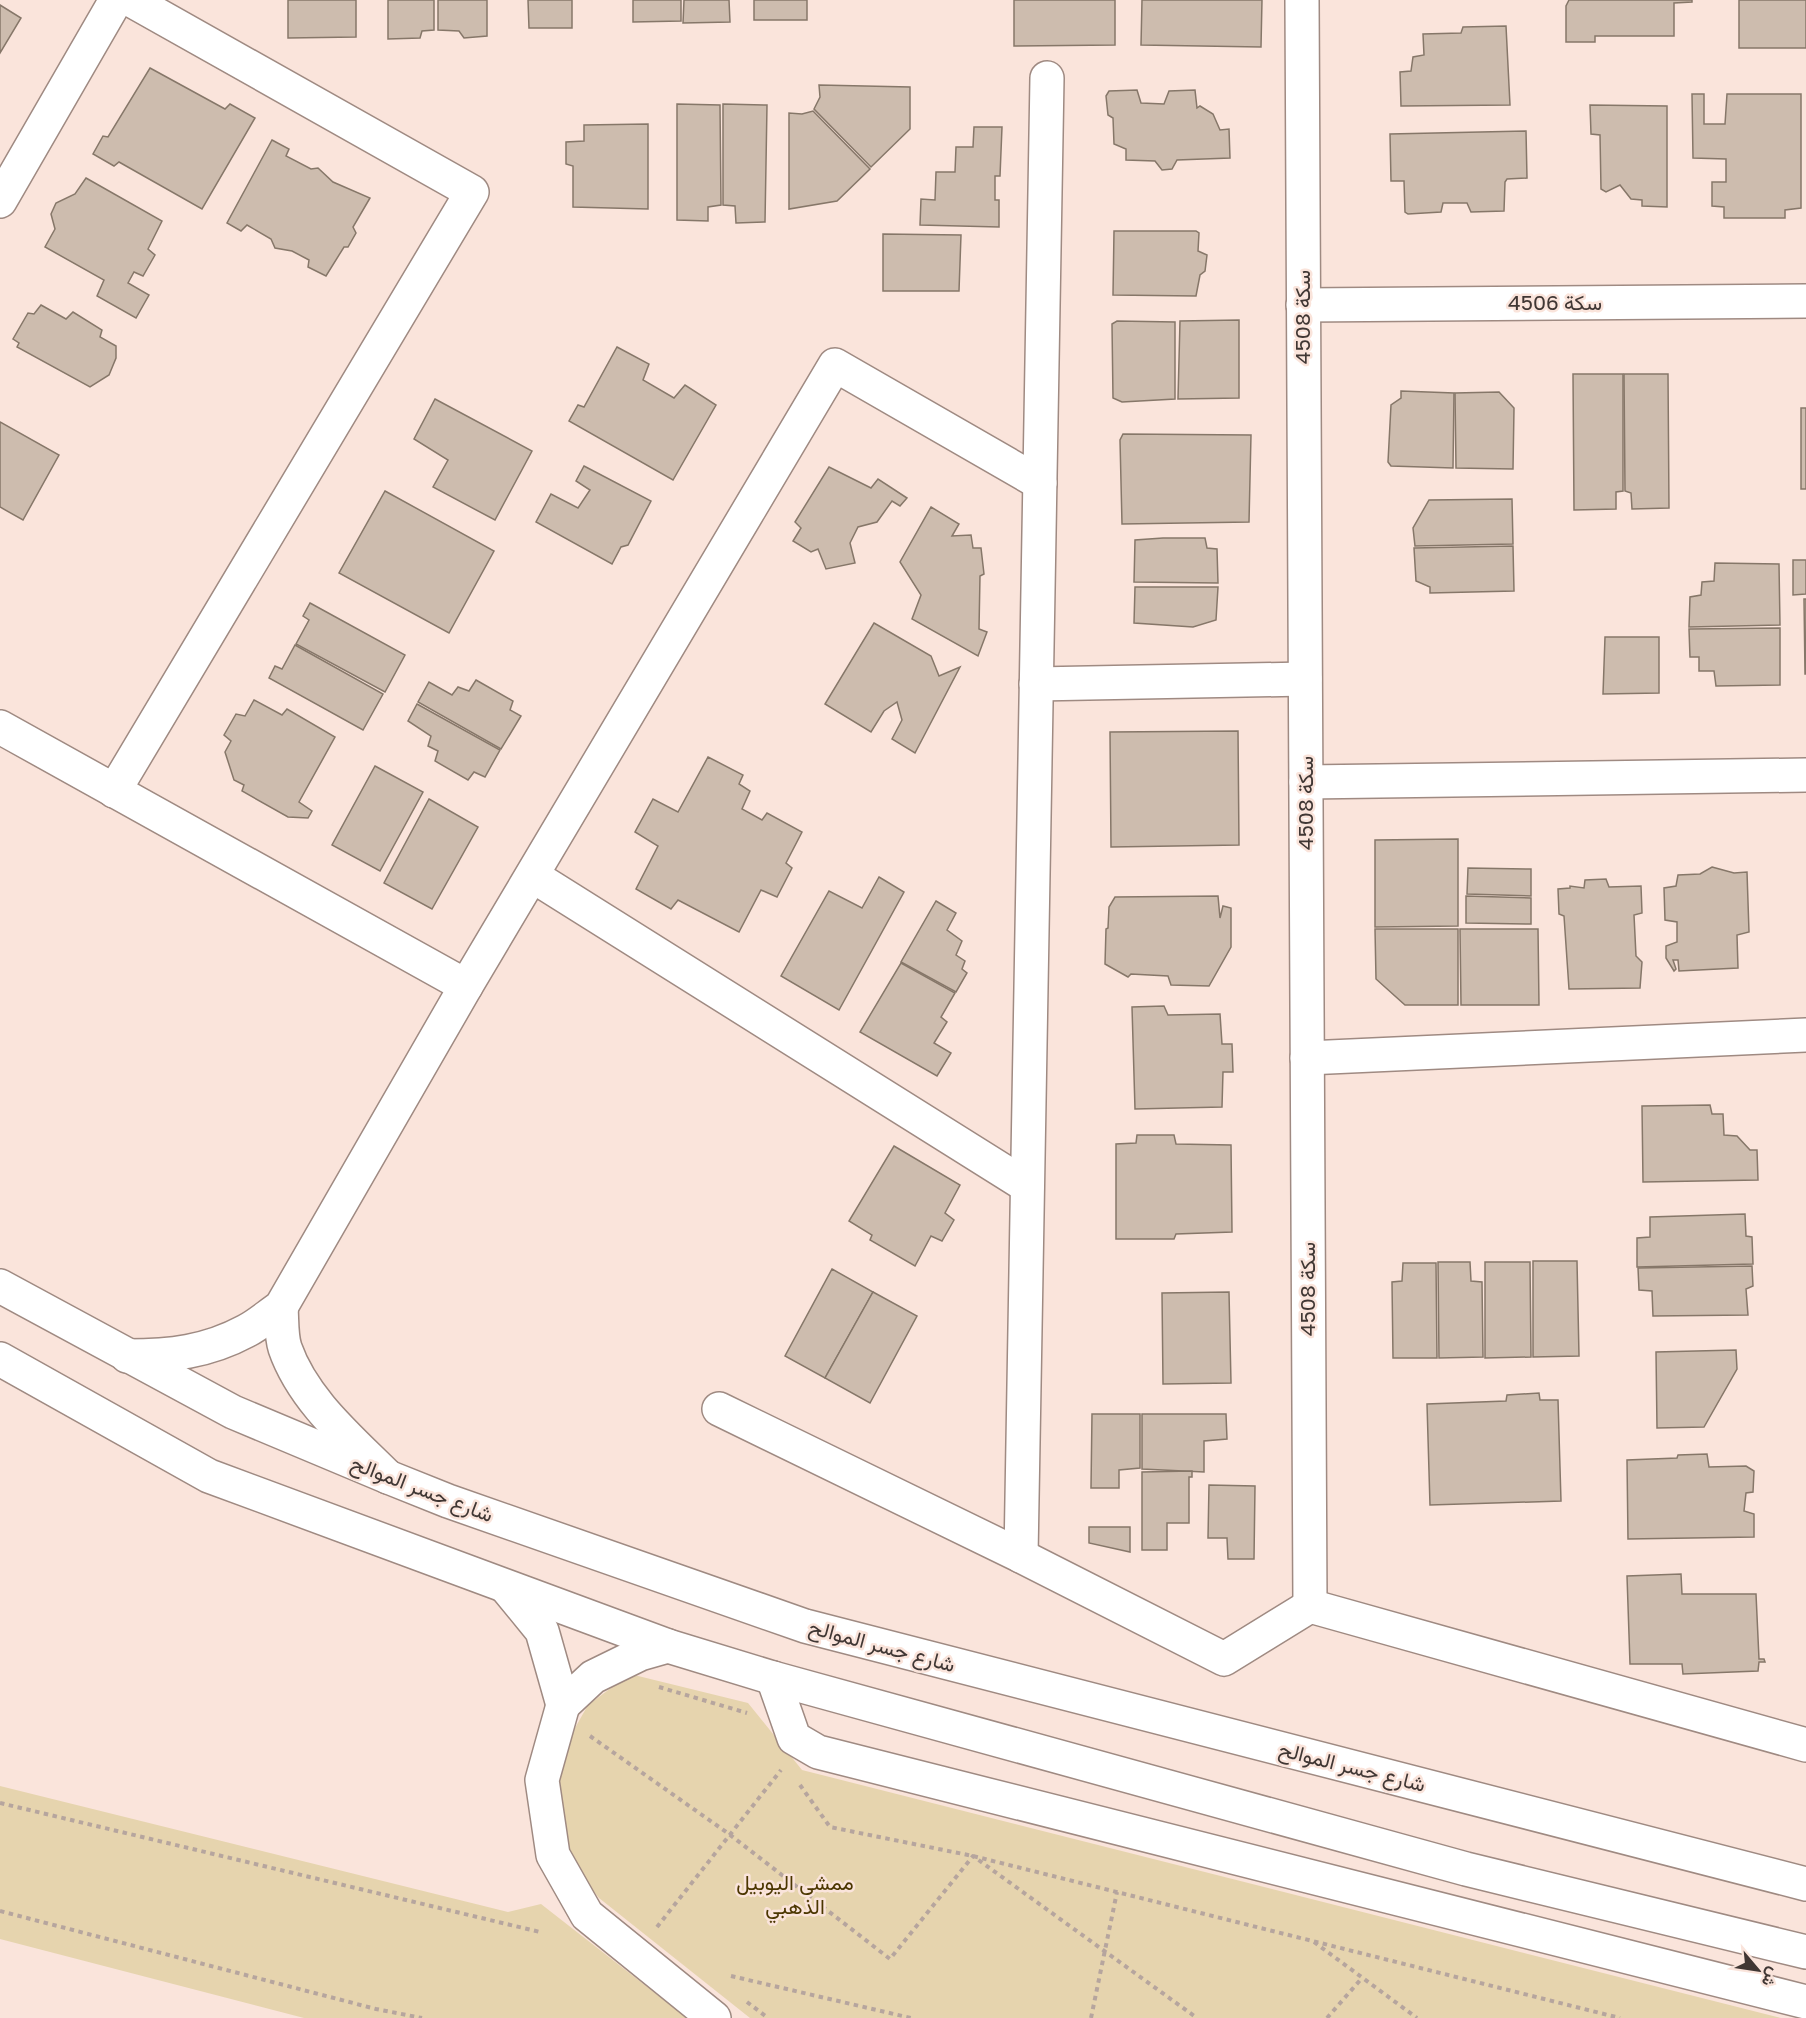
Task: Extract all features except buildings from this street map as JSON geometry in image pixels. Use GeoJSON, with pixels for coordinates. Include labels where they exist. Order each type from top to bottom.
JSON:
{"type":"FeatureCollection","features":[{"type":"Feature","properties":{"kind":"street"},"geometry":{"type":"LineString","coordinates":[[0,201],[116,0]]}},
{"type":"Feature","properties":{"kind":"street"},"geometry":{"type":"LineString","coordinates":[[114,791],[472,192],[131,0]]}},
{"type":"Feature","properties":{"kind":"street","name":"سكة 4508"},"geometry":{"type":"LineString","coordinates":[[1302,0],[1310,1606]]}},
{"type":"Feature","properties":{"kind":"street"},"geometry":{"type":"LineString","coordinates":[[1021,1557],[1047,78]]}},
{"type":"Feature","properties":{"kind":"street","name":"سكة 4506"},"geometry":{"type":"LineString","coordinates":[[1303,305],[1806,301]]}},
{"type":"Feature","properties":{"kind":"street"},"geometry":{"type":"LineString","coordinates":[[127,1356],[168,1356],[209,1347],[247,1331],[281,1307],[466,986],[835,364],[1040,483]]}},
{"type":"Feature","properties":{"kind":"street"},"geometry":{"type":"LineString","coordinates":[[1036,684],[1305,679]]}},
{"type":"Feature","properties":{"kind":"street"},"geometry":{"type":"LineString","coordinates":[[0,727],[466,986]]}},
{"type":"Feature","properties":{"kind":"street"},"geometry":{"type":"LineString","coordinates":[[1306,782],[1806,775]]}},
{"type":"Feature","properties":{"kind":"street"},"geometry":{"type":"LineString","coordinates":[[533,876],[1027,1186]]}},
{"type":"Feature","properties":{"kind":"street"},"geometry":{"type":"LineString","coordinates":[[1307,1058],[1806,1035]]}},
{"type":"Feature","properties":{"kind":"street","name":"شارع جسر الموالح"},"geometry":{"type":"LineString","coordinates":[[0,1286],[233,1412],[448,1501],[805,1626],[1806,1884]]}},
{"type":"Feature","properties":{"kind":"street"},"geometry":{"type":"LineString","coordinates":[[281,1307],[284,1347],[303,1386],[331,1419],[388,1477]]}},
{"type":"Feature","properties":{"kind":"street"},"geometry":{"type":"LineString","coordinates":[[0,1359],[209,1476],[668,1646],[773,1678],[1466,1869],[1806,1952]]}},
{"type":"Feature","properties":{"kind":"street"},"geometry":{"type":"LineString","coordinates":[[719,1409],[1224,1659],[1310,1606],[1806,1745]]}},
{"type":"Feature","properties":{"kind":"street"},"geometry":{"type":"LineString","coordinates":[[504,1586],[542,1631],[562,1705],[542,1780],[553,1855],[587,1915],[714,2018]]}},
{"type":"Feature","properties":{"kind":"street"},"geometry":{"type":"LineString","coordinates":[[562,1705],[593,1677],[640,1654],[668,1646]]}},
{"type":"Feature","properties":{"kind":"street"},"geometry":{"type":"LineString","coordinates":[[773,1678],[794,1738],[818,1752],[1806,2002]]}},
{"type":"Feature","properties":{"kind":"path"},"geometry":{"type":"LineString","coordinates":[[652,1684],[753,1714]]}},
{"type":"Feature","properties":{"kind":"path"},"geometry":{"type":"LineString","coordinates":[[583,1744],[594,1726]]}},
{"type":"Feature","properties":{"kind":"path"},"geometry":{"type":"LineString","coordinates":[[588,1734],[729,1834],[890,1959],[973,1856]]}},
{"type":"Feature","properties":{"kind":"path"},"geometry":{"type":"LineString","coordinates":[[654,1930],[786,1764]]}},
{"type":"Feature","properties":{"kind":"path"},"geometry":{"type":"LineString","coordinates":[[799,1782],[830,1827],[973,1856],[1620,2018]]}},
{"type":"Feature","properties":{"kind":"path"},"geometry":{"type":"LineString","coordinates":[[0,1803],[540,1932]]}},
{"type":"Feature","properties":{"kind":"path"},"geometry":{"type":"LineString","coordinates":[[973,1856],[1197,2018]]}},
{"type":"Feature","properties":{"kind":"path"},"geometry":{"type":"LineString","coordinates":[[1091,2018],[1117,1892]]}},
{"type":"Feature","properties":{"kind":"path"},"geometry":{"type":"LineString","coordinates":[[0,1911],[376,2009],[422,2018]]}},
{"type":"Feature","properties":{"kind":"path"},"geometry":{"type":"LineString","coordinates":[[1313,1941],[1417,2018]]}},
{"type":"Feature","properties":{"kind":"path"},"geometry":{"type":"LineString","coordinates":[[731,1976],[911,2018]]}},
{"type":"Feature","properties":{"kind":"path"},"geometry":{"type":"LineString","coordinates":[[1328,2018],[1362,1978]]}},
{"type":"Feature","properties":{"kind":"path"},"geometry":{"type":"LineString","coordinates":[[740,1996],[768,2018]]}},
{"type":"Feature","properties":{"kind":"green space","name":"ممشى اليوبيل الذهبي"},"geometry":{"type":"Polygon","coordinates":[[[630,1674],[748,1703],[802,1770],[1781,2018],[750,2018],[599,1898],[567,1858],[559,1836],[558,1758],[588,1705],[630,1674]]]}},
{"type":"Feature","properties":{"kind":"green space"},"geometry":{"type":"Polygon","coordinates":[[[0,1786],[508,1912],[541,1904],[687,2018],[304,2018],[0,1939],[0,1786]]]}}]}
